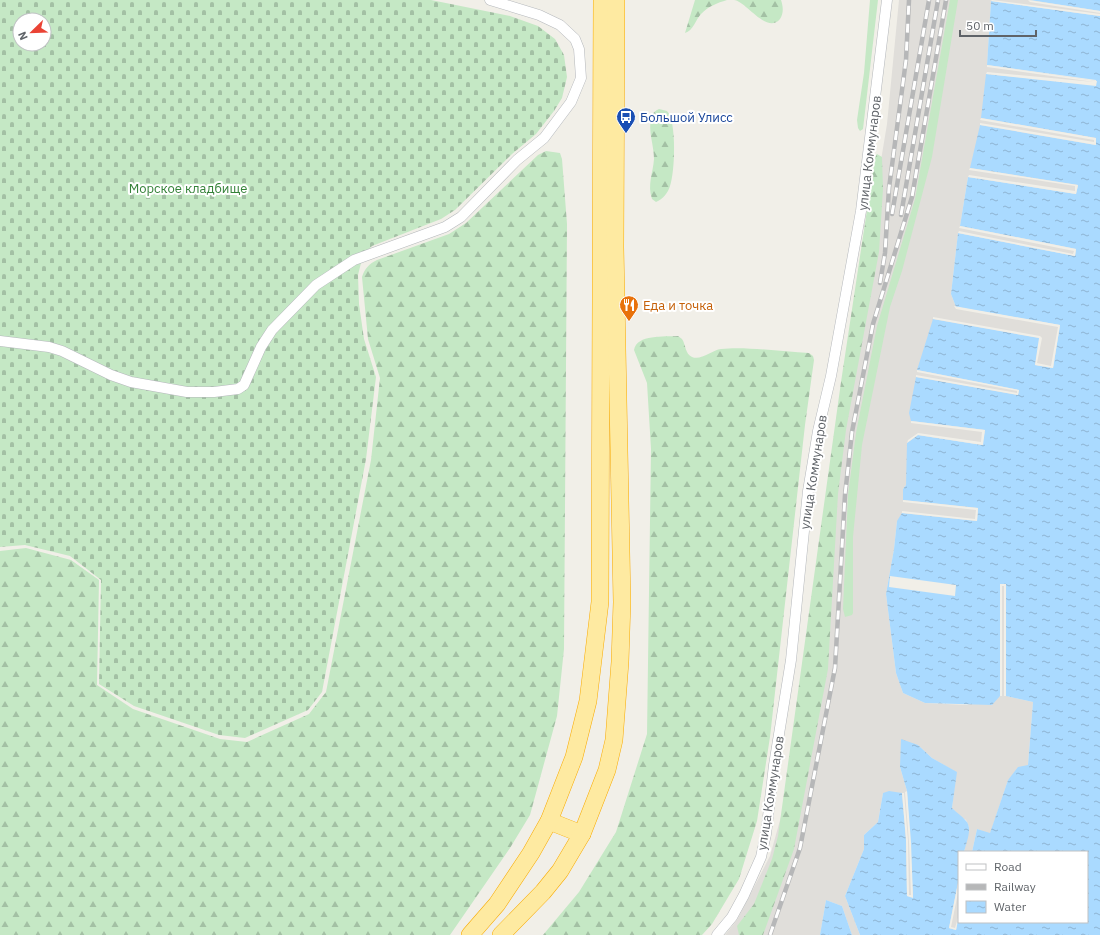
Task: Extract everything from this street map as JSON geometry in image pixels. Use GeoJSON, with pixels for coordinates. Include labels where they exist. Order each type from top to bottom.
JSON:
{"type":"FeatureCollection","features":[{"type":"Feature","properties":{"kind":"highway"},"geometry":{"type":"LineString","coordinates":[[470,935],[497,904],[531,853],[549,821],[574,757],[588,702],[600,602],[602,0]]}},
{"type":"Feature","properties":{"kind":"highway"},"geometry":{"type":"LineString","coordinates":[[501,935],[543,892],[560,871],[582,834],[607,770],[614,740],[620,662],[622,602],[615,247],[616,0]]}},
{"type":"Feature","properties":{"kind":"highway"},"geometry":{"type":"LineString","coordinates":[[549,821],[582,834]]}},
{"type":"Feature","properties":{"kind":"street"},"geometry":{"type":"LineString","coordinates":[[0,341],[49,347],[62,351],[111,375],[131,382],[187,392],[214,392],[238,389],[244,385],[261,347],[272,330],[316,285],[354,260],[445,227],[461,217],[517,160],[544,138],[571,102],[581,78],[579,49],[575,39],[560,25],[539,15],[490,0]]}},
{"type":"Feature","properties":{"kind":"street","name":"улица Коммунаров"},"geometry":{"type":"LineString","coordinates":[[717,935],[732,917],[744,895],[760,857],[766,834],[774,765],[791,660],[808,491],[818,431],[831,376],[861,211],[887,0]]}},
{"type":"Feature","properties":{"kind":"shaded area"},"geometry":{"type":"Polygon","coordinates":[[[899,0],[1030,0],[1100,11],[1100,16],[991,1],[987,65],[1097,81],[1096,145],[980,126],[977,142],[1078,185],[1076,194],[968,177],[960,226],[1076,249],[1075,256],[958,233],[951,294],[956,307],[1060,325],[1053,368],[1035,365],[918,370],[1019,390],[1018,395],[912,421],[985,430],[983,445],[918,435],[906,485],[903,489],[978,508],[977,521],[897,521],[894,549],[886,594],[896,673],[903,693],[925,703],[967,705],[1000,696],[1000,584],[1006,584],[1006,696],[1033,702],[1028,765],[1008,780],[990,834],[977,829],[972,851],[964,851],[969,827],[966,820],[959,816],[952,808],[956,772],[932,758],[918,745],[900,767],[907,791],[913,898],[907,896],[883,793],[878,822],[864,835],[864,849],[845,896],[860,935],[852,935],[842,906],[826,900],[820,935],[725,935],[737,920],[770,856],[796,763],[834,445],[887,124],[899,0]]]}},
{"type":"Feature","properties":{"kind":"shaded area"},"geometry":{"type":"Polygon","coordinates":[[[958,883],[958,921],[956,930],[949,928],[958,883]]]}},
{"type":"Feature","properties":{"kind":"green space","name":"Морское кладбище"},"geometry":{"type":"Polygon","coordinates":[[[0,0],[431,0],[510,16],[538,26],[555,39],[564,55],[567,77],[562,98],[536,134],[512,154],[455,210],[441,219],[372,246],[363,255],[358,275],[359,304],[364,339],[376,377],[366,459],[322,692],[308,710],[245,738],[219,735],[134,706],[99,684],[101,580],[70,556],[25,545],[0,547],[0,0]]]}},
{"type":"Feature","properties":{"kind":"green space"},"geometry":{"type":"Polygon","coordinates":[[[695,0],[727,0],[713,5],[704,11],[690,30],[685,33],[695,0]]]}},
{"type":"Feature","properties":{"kind":"green space"},"geometry":{"type":"Polygon","coordinates":[[[734,0],[781,0],[783,12],[780,19],[775,23],[769,23],[734,0]]]}},
{"type":"Feature","properties":{"kind":"green space"},"geometry":{"type":"Polygon","coordinates":[[[870,0],[878,0],[863,129],[860,131],[857,120],[864,73],[870,0]]]}},
{"type":"Feature","properties":{"kind":"green space"},"geometry":{"type":"Polygon","coordinates":[[[950,0],[958,0],[932,157],[902,271],[890,307],[862,445],[853,537],[853,613],[852,615],[845,617],[843,609],[848,495],[856,433],[877,326],[915,199],[950,0]]]}},
{"type":"Feature","properties":{"kind":"green space"},"geometry":{"type":"Polygon","coordinates":[[[659,109],[667,111],[670,117],[674,136],[674,159],[672,179],[669,189],[659,201],[656,202],[652,199],[650,189],[654,159],[650,123],[652,115],[659,109]]]}},
{"type":"Feature","properties":{"kind":"green space"},"geometry":{"type":"Polygon","coordinates":[[[546,151],[560,153],[562,159],[567,224],[564,649],[557,716],[530,815],[510,848],[450,935],[0,935],[0,551],[26,548],[71,560],[99,580],[97,685],[133,709],[220,739],[247,742],[309,714],[326,692],[371,460],[380,378],[368,339],[362,277],[364,271],[377,260],[449,234],[466,223],[538,155],[546,151]]]}},
{"type":"Feature","properties":{"kind":"green space"},"geometry":{"type":"Polygon","coordinates":[[[877,154],[882,157],[883,189],[879,252],[846,430],[838,494],[828,669],[794,849],[763,935],[739,935],[737,926],[754,904],[772,859],[778,836],[841,382],[875,157],[877,154]]]}},
{"type":"Feature","properties":{"kind":"green space"},"geometry":{"type":"Polygon","coordinates":[[[678,336],[682,339],[688,354],[695,358],[699,358],[721,349],[742,348],[809,353],[813,356],[814,360],[805,425],[770,737],[757,821],[739,879],[712,924],[702,935],[543,935],[579,892],[616,832],[647,734],[651,449],[647,383],[634,350],[640,341],[652,337],[678,336]]]}},
{"type":"Feature","properties":{"kind":"water"},"geometry":{"type":"Polygon","coordinates":[[[1030,0],[1100,0],[1100,11],[1030,0]]]}},
{"type":"Feature","properties":{"kind":"water"},"geometry":{"type":"Polygon","coordinates":[[[991,1],[1100,16],[1100,935],[860,935],[845,896],[864,849],[864,835],[878,822],[883,793],[889,791],[902,793],[906,840],[907,896],[913,897],[907,791],[900,767],[901,739],[918,745],[932,758],[957,772],[952,808],[966,821],[969,832],[964,851],[958,851],[958,883],[949,928],[956,930],[958,921],[958,923],[1088,923],[1088,851],[972,851],[977,829],[990,833],[1008,780],[1018,767],[1028,765],[1033,702],[1006,696],[1006,584],[1000,584],[1000,696],[992,705],[925,703],[903,693],[896,673],[886,594],[894,549],[897,521],[902,513],[977,521],[978,508],[903,500],[903,489],[906,485],[907,443],[918,435],[982,445],[985,430],[911,421],[909,413],[916,377],[1018,395],[1019,390],[917,370],[933,319],[1040,338],[1035,365],[1053,368],[1060,325],[956,307],[951,294],[958,233],[1075,256],[1076,249],[960,226],[968,177],[1076,194],[1078,185],[970,168],[980,125],[1096,145],[1096,138],[981,118],[986,74],[1096,85],[1096,80],[987,65],[991,1]]]}},
{"type":"Feature","properties":{"kind":"water"},"geometry":{"type":"Polygon","coordinates":[[[826,900],[842,906],[852,935],[820,935],[826,900]]]}},
{"type":"Feature","properties":{"kind":"pier"},"geometry":{"type":"Polygon","coordinates":[[[1028,0],[1100,11],[1100,13],[1030,2],[1028,0]]]}},
{"type":"Feature","properties":{"kind":"pier"},"geometry":{"type":"Polygon","coordinates":[[[991,1],[1100,14],[1100,16],[991,1]]]}},
{"type":"Feature","properties":{"kind":"pier"},"geometry":{"type":"Polygon","coordinates":[[[987,65],[1097,81],[1096,86],[986,74],[987,72],[1094,82],[987,67],[987,65]]]}},
{"type":"Feature","properties":{"kind":"pier"},"geometry":{"type":"Polygon","coordinates":[[[981,118],[1096,138],[1096,145],[980,125],[980,123],[1094,142],[1094,140],[980,120],[981,118]]]}},
{"type":"Feature","properties":{"kind":"pier"},"geometry":{"type":"Polygon","coordinates":[[[970,168],[1078,185],[1076,194],[968,177],[969,175],[1075,191],[1075,186],[969,170],[970,168]]]}},
{"type":"Feature","properties":{"kind":"pier"},"geometry":{"type":"Polygon","coordinates":[[[960,226],[1076,249],[1075,256],[958,233],[959,231],[1073,254],[1074,251],[959,228],[960,226]]]}},
{"type":"Feature","properties":{"kind":"pier"},"geometry":{"type":"Polygon","coordinates":[[[954,306],[1060,325],[1053,368],[1035,365],[1039,338],[933,319],[933,317],[1040,336],[1042,338],[1037,363],[1051,366],[1058,327],[956,309],[954,306]]]}},
{"type":"Feature","properties":{"kind":"pier"},"geometry":{"type":"Polygon","coordinates":[[[917,370],[1019,390],[1018,395],[916,377],[916,375],[1017,393],[1017,391],[917,372],[917,370]]]}},
{"type":"Feature","properties":{"kind":"pier"},"geometry":{"type":"Polygon","coordinates":[[[911,421],[985,430],[983,445],[918,435],[907,443],[908,440],[918,433],[981,442],[982,432],[911,423],[911,421]]]}},
{"type":"Feature","properties":{"kind":"pier"},"geometry":{"type":"Polygon","coordinates":[[[903,500],[978,508],[977,521],[902,513],[902,511],[975,519],[976,510],[903,502],[903,500]]]}},
{"type":"Feature","properties":{"kind":"pier"},"geometry":{"type":"Polygon","coordinates":[[[890,576],[956,585],[955,596],[889,587],[890,576]]]}},
{"type":"Feature","properties":{"kind":"pier"},"geometry":{"type":"Polygon","coordinates":[[[1000,584],[1006,584],[1006,696],[1004,696],[1004,586],[1002,586],[1002,696],[1000,696],[1000,584]]]}},
{"type":"Feature","properties":{"kind":"pier"},"geometry":{"type":"Polygon","coordinates":[[[907,791],[913,898],[907,896],[906,840],[902,793],[904,793],[908,840],[909,895],[911,895],[909,842],[905,792],[907,791]]]}},
{"type":"Feature","properties":{"kind":"pier"},"geometry":{"type":"Polygon","coordinates":[[[958,883],[958,893],[951,927],[955,928],[958,918],[956,930],[949,928],[958,883]]]}},
{"type":"Feature","properties":{"kind":"railway"},"geometry":{"type":"LineString","coordinates":[[880,283],[885,253],[889,188],[906,60],[909,0]]}},
{"type":"Feature","properties":{"kind":"railway"},"geometry":{"type":"LineString","coordinates":[[892,214],[929,0]]}},
{"type":"Feature","properties":{"kind":"railway"},"geometry":{"type":"LineString","coordinates":[[901,215],[938,0]]}},
{"type":"Feature","properties":{"kind":"railway"},"geometry":{"type":"LineString","coordinates":[[770,935],[800,848],[835,668],[845,495],[852,432],[873,324],[912,197],[946,0]]}},
{"type":"Feature","properties":{"kind":"place","name":"Большой Улисс"},"geometry":{"type":"Point","coordinates":[626,134]}},
{"type":"Feature","properties":{"kind":"place","name":"Еда и точка"},"geometry":{"type":"Point","coordinates":[629,322]}}]}
